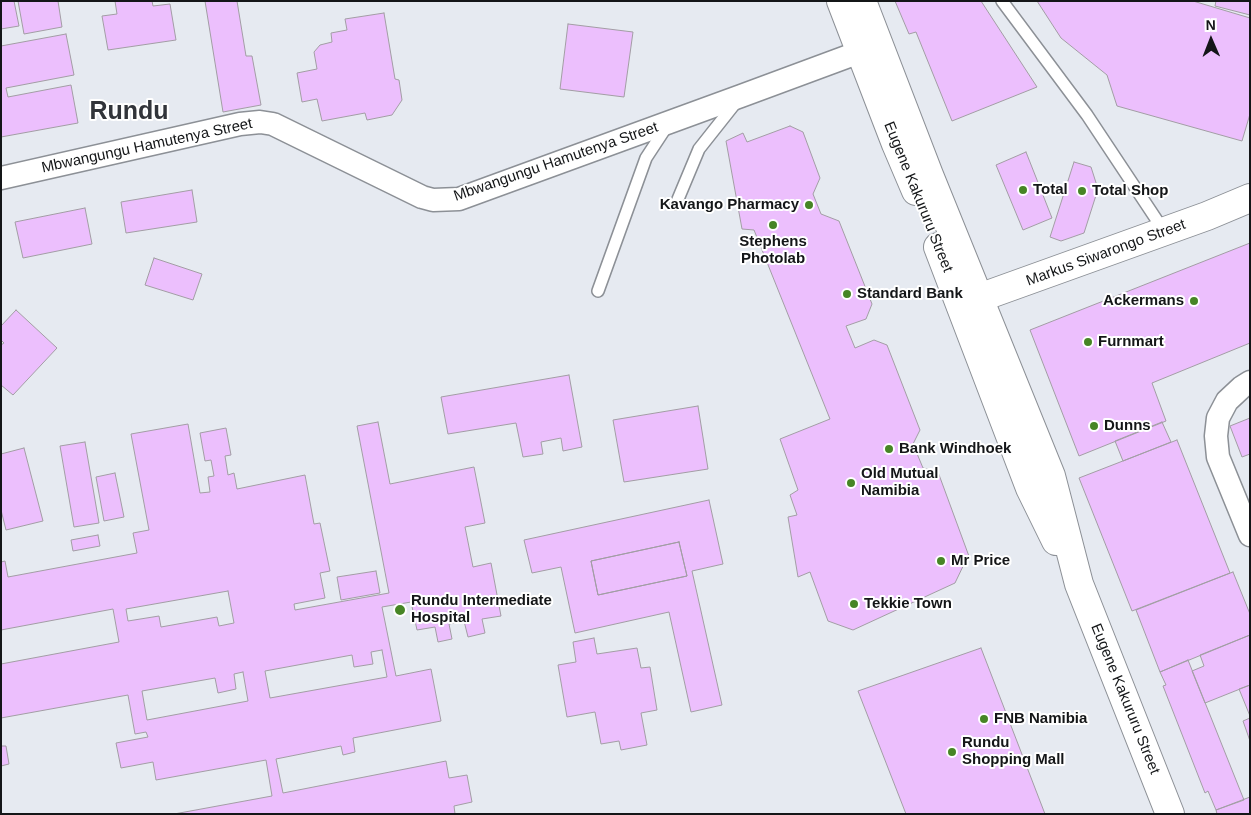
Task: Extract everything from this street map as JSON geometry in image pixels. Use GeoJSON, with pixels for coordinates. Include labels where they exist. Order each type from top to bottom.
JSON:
{"type":"FeatureCollection","features":[{"type":"Feature","properties":{"kind":"main road","name":"Eugene Kakururu Street"},"geometry":{"type":"LineString","coordinates":[[841,1],[870,48],[929,175],[970,302],[1051,476],[1079,584],[1170,814]]}},
{"type":"Feature","properties":{"kind":"main road","name":"Eugene Kakururu Street"},"geometry":{"type":"LineString","coordinates":[[862,1],[870,48]]}},
{"type":"Feature","properties":{"kind":"main road","name":"Markus Siwarongo Street"},"geometry":{"type":"LineString","coordinates":[[970,302],[1164,232],[1250,198]]}},
{"type":"Feature","properties":{"kind":"street","name":"Mbwangungu Hamutenya Street"},"geometry":{"type":"LineString","coordinates":[[1,178],[240,124],[260,122],[273,124],[422,197],[433,200],[459,199],[870,48]]}},
{"type":"Feature","properties":{"kind":"street"},"geometry":{"type":"LineString","coordinates":[[1250,382],[1227,401],[1218,418],[1216,436],[1218,457],[1250,535]]}},
{"type":"Feature","properties":{"kind":"lane"},"geometry":{"type":"LineString","coordinates":[[1002,1],[1086,116],[1164,232]]}},
{"type":"Feature","properties":{"kind":"lane"},"geometry":{"type":"LineString","coordinates":[[676,204],[699,149],[741,96]]}},
{"type":"Feature","properties":{"kind":"lane"},"geometry":{"type":"LineString","coordinates":[[598,291],[646,158],[669,122]]}},
{"type":"Feature","properties":{"kind":"building"},"geometry":{"type":"Polygon","coordinates":[[[1,1],[14,1],[19,26],[1,29],[1,1]]]}},
{"type":"Feature","properties":{"kind":"building"},"geometry":{"type":"Polygon","coordinates":[[[18,1],[58,1],[62,27],[24,34],[18,1]]]}},
{"type":"Feature","properties":{"kind":"building"},"geometry":{"type":"Polygon","coordinates":[[[115,1],[152,1],[153,6],[170,4],[176,40],[108,50],[102,16],[117,14],[115,1]]]}},
{"type":"Feature","properties":{"kind":"building"},"geometry":{"type":"Polygon","coordinates":[[[205,1],[237,1],[246,56],[252,56],[261,105],[223,112],[205,1]]]}},
{"type":"Feature","properties":{"kind":"building"},"geometry":{"type":"Polygon","coordinates":[[[895,1],[981,1],[1037,87],[952,121],[916,32],[909,34],[895,1]]]}},
{"type":"Feature","properties":{"kind":"building"},"geometry":{"type":"Polygon","coordinates":[[[1037,1],[1193,1],[1250,18],[1250,114],[1242,141],[1117,106],[1107,75],[1061,38],[1037,1]]]}},
{"type":"Feature","properties":{"kind":"building"},"geometry":{"type":"Polygon","coordinates":[[[1216,1],[1250,1],[1250,15],[1215,6],[1216,1]]]}},
{"type":"Feature","properties":{"kind":"building"},"geometry":{"type":"Polygon","coordinates":[[[384,13],[395,79],[399,80],[402,100],[392,115],[367,120],[365,113],[322,121],[317,99],[302,102],[297,73],[317,69],[314,52],[320,45],[332,42],[331,33],[347,30],[345,19],[384,13]]]}},
{"type":"Feature","properties":{"kind":"building"},"geometry":{"type":"Polygon","coordinates":[[[568,24],[633,32],[624,97],[560,89],[568,24]]]}},
{"type":"Feature","properties":{"kind":"building"},"geometry":{"type":"Polygon","coordinates":[[[66,34],[74,75],[6,88],[8,97],[71,85],[78,123],[1,137],[1,46],[66,34]]]}},
{"type":"Feature","properties":{"kind":"building"},"geometry":{"type":"Polygon","coordinates":[[[790,126],[803,132],[820,178],[813,194],[821,214],[839,221],[872,304],[866,319],[846,326],[855,348],[874,340],[887,345],[920,430],[913,444],[923,468],[938,472],[970,559],[966,560],[955,583],[853,630],[828,621],[810,572],[798,577],[788,517],[797,515],[790,495],[798,490],[780,439],[830,419],[754,230],[742,229],[726,141],[743,133],[747,142],[790,126]]]}},
{"type":"Feature","properties":{"kind":"building"},"geometry":{"type":"Polygon","coordinates":[[[1026,152],[1052,218],[1023,230],[996,165],[1026,152]]]}},
{"type":"Feature","properties":{"kind":"building"},"geometry":{"type":"Polygon","coordinates":[[[1074,162],[1091,167],[1098,189],[1084,233],[1061,241],[1050,237],[1074,162]]]}},
{"type":"Feature","properties":{"kind":"building"},"geometry":{"type":"Polygon","coordinates":[[[192,190],[197,222],[126,233],[121,202],[192,190]]]}},
{"type":"Feature","properties":{"kind":"building"},"geometry":{"type":"Polygon","coordinates":[[[85,208],[92,244],[23,258],[15,222],[85,208]]]}},
{"type":"Feature","properties":{"kind":"building"},"geometry":{"type":"Polygon","coordinates":[[[1250,243],[1250,343],[1152,383],[1166,421],[1079,456],[1030,330],[1250,243]]]}},
{"type":"Feature","properties":{"kind":"building"},"geometry":{"type":"Polygon","coordinates":[[[154,258],[202,274],[193,300],[145,285],[154,258]]]}},
{"type":"Feature","properties":{"kind":"building"},"geometry":{"type":"Polygon","coordinates":[[[16,310],[57,348],[13,395],[1,385],[1,345],[4,343],[1,340],[1,326],[16,310]]]}},
{"type":"Feature","properties":{"kind":"building"},"geometry":{"type":"Polygon","coordinates":[[[569,375],[582,447],[563,451],[561,438],[541,442],[543,454],[523,457],[516,423],[448,434],[441,397],[569,375]]]}},
{"type":"Feature","properties":{"kind":"building"},"geometry":{"type":"Polygon","coordinates":[[[698,406],[708,469],[624,482],[613,420],[698,406]]]}},
{"type":"Feature","properties":{"kind":"building"},"geometry":{"type":"Polygon","coordinates":[[[1250,418],[1250,454],[1242,457],[1230,426],[1250,418]]]}},
{"type":"Feature","properties":{"kind":"building"},"geometry":{"type":"Polygon","coordinates":[[[378,422],[390,484],[474,467],[485,523],[465,527],[473,567],[491,563],[501,616],[482,619],[485,633],[468,637],[464,621],[449,624],[452,639],[438,642],[435,627],[417,630],[411,602],[382,607],[396,676],[431,669],[441,721],[353,738],[355,752],[343,755],[341,746],[276,759],[283,793],[446,761],[449,778],[467,775],[472,802],[454,806],[455,814],[174,814],[272,796],[266,760],[156,780],[153,762],[121,768],[116,743],[148,737],[146,732],[135,734],[128,695],[1,718],[1,664],[119,642],[113,609],[1,630],[1,562],[5,561],[8,577],[137,553],[133,533],[149,530],[131,434],[188,424],[200,493],[210,492],[208,477],[214,476],[211,460],[205,461],[200,433],[226,428],[231,455],[225,456],[228,475],[234,473],[237,489],[305,475],[314,524],[320,523],[330,571],[320,573],[325,598],[294,604],[295,610],[389,593],[357,426],[378,422]],[[228,591],[126,609],[128,621],[159,616],[161,627],[217,617],[219,626],[234,623],[228,591]],[[382,650],[371,652],[373,664],[354,667],[352,655],[265,671],[270,698],[387,677],[382,650]],[[243,672],[234,674],[236,689],[218,693],[215,678],[142,691],[147,720],[248,701],[243,672]]]}},
{"type":"Feature","properties":{"kind":"building"},"geometry":{"type":"Polygon","coordinates":[[[1162,422],[1171,442],[1123,461],[1115,441],[1162,422]]]}},
{"type":"Feature","properties":{"kind":"building"},"geometry":{"type":"Polygon","coordinates":[[[1177,440],[1230,573],[1132,611],[1079,478],[1177,440]]]}},
{"type":"Feature","properties":{"kind":"building"},"geometry":{"type":"Polygon","coordinates":[[[85,442],[99,523],[74,527],[60,446],[85,442]]]}},
{"type":"Feature","properties":{"kind":"building"},"geometry":{"type":"Polygon","coordinates":[[[24,448],[43,521],[6,530],[1,510],[1,454],[24,448]]]}},
{"type":"Feature","properties":{"kind":"building"},"geometry":{"type":"Polygon","coordinates":[[[115,473],[124,517],[104,521],[96,477],[115,473]]]}},
{"type":"Feature","properties":{"kind":"building"},"geometry":{"type":"Polygon","coordinates":[[[709,500],[723,564],[692,571],[722,705],[691,712],[669,612],[575,633],[561,567],[532,573],[524,540],[709,500]],[[679,542],[591,561],[598,595],[687,576],[679,542]]]}},
{"type":"Feature","properties":{"kind":"building"},"geometry":{"type":"Polygon","coordinates":[[[98,535],[100,546],[73,551],[71,540],[98,535]]]}},
{"type":"Feature","properties":{"kind":"building"},"geometry":{"type":"Polygon","coordinates":[[[679,542],[687,576],[598,595],[591,561],[679,542]]]}},
{"type":"Feature","properties":{"kind":"building"},"geometry":{"type":"Polygon","coordinates":[[[376,571],[380,593],[341,600],[337,577],[376,571]]]}},
{"type":"Feature","properties":{"kind":"building"},"geometry":{"type":"Polygon","coordinates":[[[1233,572],[1250,614],[1250,635],[1160,672],[1136,610],[1233,572]]]}},
{"type":"Feature","properties":{"kind":"building"},"geometry":{"type":"Polygon","coordinates":[[[1250,635],[1250,685],[1205,703],[1192,671],[1204,666],[1200,655],[1250,635]]]}},
{"type":"Feature","properties":{"kind":"building"},"geometry":{"type":"Polygon","coordinates":[[[594,638],[597,654],[637,648],[641,668],[650,667],[657,710],[641,713],[647,745],[621,750],[619,741],[601,744],[595,712],[567,717],[558,665],[576,662],[573,642],[594,638]]]}},
{"type":"Feature","properties":{"kind":"building","name":"Rundu Shopping Mall"},"geometry":{"type":"Polygon","coordinates":[[[981,648],[1045,814],[906,814],[858,691],[981,648]]]}},
{"type":"Feature","properties":{"kind":"building"},"geometry":{"type":"Polygon","coordinates":[[[1188,660],[1244,800],[1216,810],[1208,791],[1205,793],[1163,686],[1166,685],[1160,672],[1188,660]]]}},
{"type":"Feature","properties":{"kind":"building"},"geometry":{"type":"Polygon","coordinates":[[[1250,685],[1250,716],[1239,689],[1250,685]]]}},
{"type":"Feature","properties":{"kind":"building"},"geometry":{"type":"Polygon","coordinates":[[[1250,718],[1250,741],[1243,721],[1250,718]]]}},
{"type":"Feature","properties":{"kind":"building"},"geometry":{"type":"Polygon","coordinates":[[[1,746],[6,746],[9,764],[1,766],[1,746]]]}},
{"type":"Feature","properties":{"kind":"building"},"geometry":{"type":"Polygon","coordinates":[[[1250,797],[1250,814],[1217,814],[1216,810],[1250,797]]]}},
{"type":"Feature","properties":{"kind":"place","name":"Total"},"geometry":{"type":"Point","coordinates":[1023,190]}},
{"type":"Feature","properties":{"kind":"place","name":"Total Shop"},"geometry":{"type":"Point","coordinates":[1082,191]}},
{"type":"Feature","properties":{"kind":"place","name":"Kavango Pharmacy"},"geometry":{"type":"Point","coordinates":[809,205]}},
{"type":"Feature","properties":{"kind":"place","name":"Stephens Photolab"},"geometry":{"type":"Point","coordinates":[773,225]}},
{"type":"Feature","properties":{"kind":"place","name":"Standard Bank"},"geometry":{"type":"Point","coordinates":[847,294]}},
{"type":"Feature","properties":{"kind":"place","name":"Ackermans"},"geometry":{"type":"Point","coordinates":[1194,301]}},
{"type":"Feature","properties":{"kind":"place","name":"Furnmart"},"geometry":{"type":"Point","coordinates":[1088,342]}},
{"type":"Feature","properties":{"kind":"place","name":"Dunns"},"geometry":{"type":"Point","coordinates":[1094,426]}},
{"type":"Feature","properties":{"kind":"place","name":"Bank Windhoek"},"geometry":{"type":"Point","coordinates":[889,449]}},
{"type":"Feature","properties":{"kind":"place","name":"Old Mutual Namibia"},"geometry":{"type":"Point","coordinates":[851,483]}},
{"type":"Feature","properties":{"kind":"place","name":"Mr Price"},"geometry":{"type":"Point","coordinates":[941,561]}},
{"type":"Feature","properties":{"kind":"place","name":"Tekkie Town"},"geometry":{"type":"Point","coordinates":[854,604]}},
{"type":"Feature","properties":{"kind":"place","name":"Rundu Intermediate Hospital"},"geometry":{"type":"Point","coordinates":[400,610]}},
{"type":"Feature","properties":{"kind":"place","name":"FNB Namibia"},"geometry":{"type":"Point","coordinates":[984,719]}},
{"type":"Feature","properties":{"kind":"place","name":"Rundu Shopping Mall"},"geometry":{"type":"Point","coordinates":[952,752]}},
{"type":"Feature","properties":{"kind":"district","name":"Rundu"},"geometry":{"type":"Point","coordinates":[129,112]}}]}
